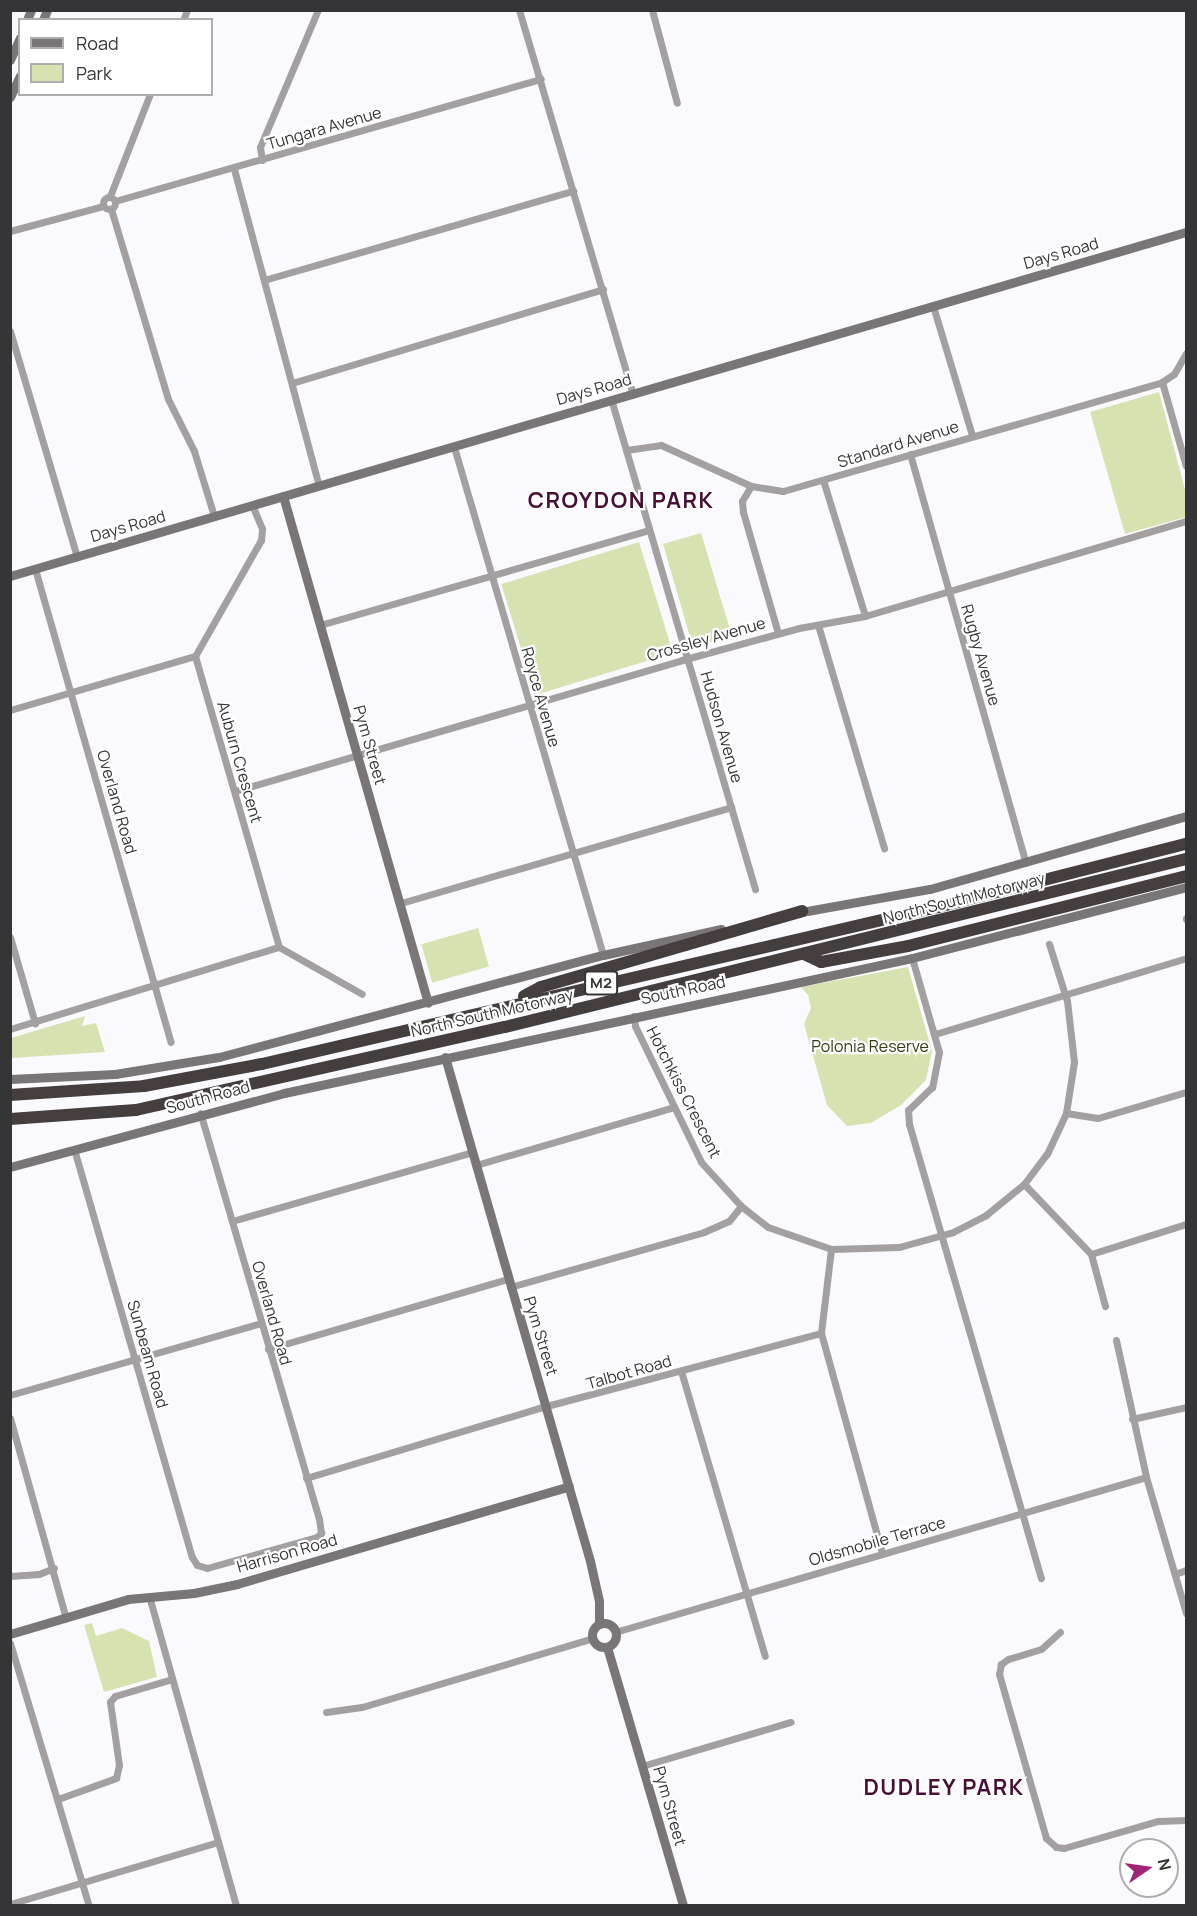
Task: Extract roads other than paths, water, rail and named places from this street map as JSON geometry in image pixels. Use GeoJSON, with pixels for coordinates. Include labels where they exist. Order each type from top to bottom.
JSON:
{"type":"FeatureCollection","features":[{"type":"Feature","properties":{"kind":"highway","name":"North South Motorway"},"geometry":{"type":"LineString","coordinates":[[10,1095],[144,1086],[198,1077],[938,907],[1186,844]]}},
{"type":"Feature","properties":{"kind":"highway","name":"North South Motorway"},"geometry":{"type":"LineString","coordinates":[[10,1119],[136,1110],[505,1028],[1186,859]]}},
{"type":"Feature","properties":{"kind":"highway"},"geometry":{"type":"LineString","coordinates":[[804,954],[821,962],[908,946],[1186,876]]}},
{"type":"Feature","properties":{"kind":"highway"},"geometry":{"type":"LineString","coordinates":[[507,1005],[540,987],[802,911]]}},
{"type":"Feature","properties":{"kind":"main road"},"geometry":{"type":"LineString","coordinates":[[10,60],[18,42]]}},
{"type":"Feature","properties":{"kind":"main road"},"geometry":{"type":"LineString","coordinates":[[10,97],[18,80]]}},
{"type":"Feature","properties":{"kind":"main road","name":"Days Road"},"geometry":{"type":"LineString","coordinates":[[10,576],[1186,232]]}},
{"type":"Feature","properties":{"kind":"main road","name":"Pym Street"},"geometry":{"type":"LineString","coordinates":[[283,496],[428,1003]]}},
{"type":"Feature","properties":{"kind":"main road"},"geometry":{"type":"LineString","coordinates":[[10,1079],[115,1074],[177,1064],[298,1038],[603,955],[802,911],[930,889],[1186,816]]}},
{"type":"Feature","properties":{"kind":"main road","name":"South Road"},"geometry":{"type":"LineString","coordinates":[[10,1167],[200,1113],[284,1093],[912,958],[1100,913],[1186,887]]}},
{"type":"Feature","properties":{"kind":"main road","name":"Pym Street"},"geometry":{"type":"LineString","coordinates":[[445,1057],[597,1588],[599,1624]]}},
{"type":"Feature","properties":{"kind":"main road","name":"Harrison Road"},"geometry":{"type":"LineString","coordinates":[[10,1634],[149,1596],[194,1593],[237,1584],[569,1486]]}},
{"type":"Feature","properties":{"kind":"main road"},"geometry":{"type":"LineString","coordinates":[[599,1624],[608,1624],[615,1632],[614,1642],[607,1647],[597,1645],[593,1638],[599,1624]]}},
{"type":"Feature","properties":{"kind":"main road","name":"Pym Street"},"geometry":{"type":"LineString","coordinates":[[607,1647],[683,1905]]}},
{"type":"Feature","properties":{"kind":"street"},"geometry":{"type":"LineString","coordinates":[[262,160],[260,147],[318,10]]}},
{"type":"Feature","properties":{"kind":"street"},"geometry":{"type":"LineString","coordinates":[[519,10],[633,394]]}},
{"type":"Feature","properties":{"kind":"street"},"geometry":{"type":"LineString","coordinates":[[652,10],[678,104]]}},
{"type":"Feature","properties":{"kind":"street","name":"Tungara Avenue"},"geometry":{"type":"LineString","coordinates":[[113,199],[234,169],[541,79]]}},
{"type":"Feature","properties":{"kind":"street"},"geometry":{"type":"LineString","coordinates":[[10,231],[107,207],[113,199],[111,185],[149,96]]}},
{"type":"Feature","properties":{"kind":"street"},"geometry":{"type":"LineString","coordinates":[[234,169],[319,486]]}},
{"type":"Feature","properties":{"kind":"street"},"geometry":{"type":"LineString","coordinates":[[264,280],[573,191]]}},
{"type":"Feature","properties":{"kind":"street"},"geometry":{"type":"LineString","coordinates":[[113,199],[103,200],[168,399],[194,451],[214,516]]}},
{"type":"Feature","properties":{"kind":"street"},"geometry":{"type":"LineString","coordinates":[[291,383],[603,289]]}},
{"type":"Feature","properties":{"kind":"street"},"geometry":{"type":"LineString","coordinates":[[933,306],[972,435]]}},
{"type":"Feature","properties":{"kind":"street"},"geometry":{"type":"LineString","coordinates":[[10,332],[77,557]]}},
{"type":"Feature","properties":{"kind":"street","name":"Standard Avenue"},"geometry":{"type":"LineString","coordinates":[[626,450],[661,445],[751,486],[783,491],[1162,382],[1178,369],[1186,353]]}},
{"type":"Feature","properties":{"kind":"street"},"geometry":{"type":"LineString","coordinates":[[1162,382],[1186,466]]}},
{"type":"Feature","properties":{"kind":"street","name":"Hudson Avenue"},"geometry":{"type":"LineString","coordinates":[[611,399],[755,889]]}},
{"type":"Feature","properties":{"kind":"street","name":"Royce Avenue"},"geometry":{"type":"LineString","coordinates":[[454,447],[603,955]]}},
{"type":"Feature","properties":{"kind":"street","name":"Rugby Avenue"},"geometry":{"type":"LineString","coordinates":[[910,454],[1026,863]]}},
{"type":"Feature","properties":{"kind":"street"},"geometry":{"type":"LineString","coordinates":[[823,480],[865,616]]}},
{"type":"Feature","properties":{"kind":"street"},"geometry":{"type":"LineString","coordinates":[[751,486],[742,501],[743,512],[778,633]]}},
{"type":"Feature","properties":{"kind":"street"},"geometry":{"type":"LineString","coordinates":[[10,710],[195,656],[261,540],[262,529],[252,505]]}},
{"type":"Feature","properties":{"kind":"street","name":"Crossley Avenue"},"geometry":{"type":"LineString","coordinates":[[235,791],[357,753],[688,658],[778,633],[865,616],[1186,521]]}},
{"type":"Feature","properties":{"kind":"street"},"geometry":{"type":"LineString","coordinates":[[320,626],[649,530]]}},
{"type":"Feature","properties":{"kind":"street","name":"Overland Road"},"geometry":{"type":"LineString","coordinates":[[35,568],[171,1042]]}},
{"type":"Feature","properties":{"kind":"street"},"geometry":{"type":"LineString","coordinates":[[818,625],[884,848]]}},
{"type":"Feature","properties":{"kind":"street","name":"Auburn Crescent"},"geometry":{"type":"LineString","coordinates":[[195,656],[279,947]]}},
{"type":"Feature","properties":{"kind":"street"},"geometry":{"type":"LineString","coordinates":[[401,903],[731,807]]}},
{"type":"Feature","properties":{"kind":"street"},"geometry":{"type":"LineString","coordinates":[[10,937],[35,1023]]}},
{"type":"Feature","properties":{"kind":"street","name":"Hotchkiss Crescent"},"geometry":{"type":"LineString","coordinates":[[634,1016],[635,1026],[701,1162],[741,1206],[768,1227],[831,1249],[899,1247],[943,1235],[986,1215],[1024,1184],[1047,1154],[1066,1113],[1074,1062],[1065,995],[1049,944]]}},
{"type":"Feature","properties":{"kind":"street"},"geometry":{"type":"LineString","coordinates":[[10,1029],[279,947],[362,994]]}},
{"type":"Feature","properties":{"kind":"street"},"geometry":{"type":"LineString","coordinates":[[912,958],[939,1052],[937,1073],[932,1087],[908,1110],[907,1116],[1041,1578]]}},
{"type":"Feature","properties":{"kind":"street"},"geometry":{"type":"LineString","coordinates":[[935,1034],[1186,958]]}},
{"type":"Feature","properties":{"kind":"street"},"geometry":{"type":"LineString","coordinates":[[1066,1113],[1098,1118],[1186,1092]]}},
{"type":"Feature","properties":{"kind":"street"},"geometry":{"type":"LineString","coordinates":[[476,1165],[674,1107]]}},
{"type":"Feature","properties":{"kind":"street","name":"Overland Road"},"geometry":{"type":"LineString","coordinates":[[200,1113],[319,1520]]}},
{"type":"Feature","properties":{"kind":"street","name":"Sunbeam Road"},"geometry":{"type":"LineString","coordinates":[[74,1149],[197,1565],[207,1568],[317,1537],[321,1533],[319,1520]]}},
{"type":"Feature","properties":{"kind":"street"},"geometry":{"type":"LineString","coordinates":[[232,1221],[472,1152]]}},
{"type":"Feature","properties":{"kind":"street"},"geometry":{"type":"LineString","coordinates":[[1024,1184],[1091,1254],[1105,1306]]}},
{"type":"Feature","properties":{"kind":"street"},"geometry":{"type":"LineString","coordinates":[[268,1349],[704,1232],[729,1221],[741,1206]]}},
{"type":"Feature","properties":{"kind":"street"},"geometry":{"type":"LineString","coordinates":[[1091,1254],[1186,1224]]}},
{"type":"Feature","properties":{"kind":"street"},"geometry":{"type":"LineString","coordinates":[[831,1249],[821,1333],[882,1553]]}},
{"type":"Feature","properties":{"kind":"street"},"geometry":{"type":"LineString","coordinates":[[10,1395],[261,1323]]}},
{"type":"Feature","properties":{"kind":"street","name":"Talbot Road"},"geometry":{"type":"LineString","coordinates":[[306,1478],[546,1408],[821,1333]]}},
{"type":"Feature","properties":{"kind":"street"},"geometry":{"type":"LineString","coordinates":[[1116,1340],[1146,1477],[1186,1613]]}},
{"type":"Feature","properties":{"kind":"street"},"geometry":{"type":"LineString","coordinates":[[681,1371],[765,1656]]}},
{"type":"Feature","properties":{"kind":"street"},"geometry":{"type":"LineString","coordinates":[[1132,1419],[1186,1407]]}},
{"type":"Feature","properties":{"kind":"street"},"geometry":{"type":"LineString","coordinates":[[10,1419],[54,1568],[66,1618]]}},
{"type":"Feature","properties":{"kind":"street","name":"Oldsmobile Terrace"},"geometry":{"type":"LineString","coordinates":[[615,1632],[1146,1477]]}},
{"type":"Feature","properties":{"kind":"street"},"geometry":{"type":"LineString","coordinates":[[10,1576],[39,1574],[54,1568]]}},
{"type":"Feature","properties":{"kind":"street"},"geometry":{"type":"LineString","coordinates":[[1175,1574],[1186,1570]]}},
{"type":"Feature","properties":{"kind":"street"},"geometry":{"type":"LineString","coordinates":[[149,1596],[236,1905]]}},
{"type":"Feature","properties":{"kind":"street"},"geometry":{"type":"LineString","coordinates":[[1060,1632],[1041,1649],[1008,1659],[1002,1664],[999,1674],[1046,1838],[1056,1847],[1064,1848],[1158,1821],[1186,1820]]}},
{"type":"Feature","properties":{"kind":"street"},"geometry":{"type":"LineString","coordinates":[[326,1712],[362,1707],[593,1638]]}},
{"type":"Feature","properties":{"kind":"street"},"geometry":{"type":"LineString","coordinates":[[10,1643],[89,1905]]}},
{"type":"Feature","properties":{"kind":"street"},"geometry":{"type":"LineString","coordinates":[[58,1799],[116,1778],[119,1765],[110,1702],[115,1696],[172,1679]]}},
{"type":"Feature","properties":{"kind":"street"},"geometry":{"type":"LineString","coordinates":[[642,1766],[792,1722]]}},
{"type":"Feature","properties":{"kind":"street"},"geometry":{"type":"LineString","coordinates":[[10,1904],[218,1842]]}},
{"type":"Feature","properties":{"kind":"district","name":"CROYDON PARK"},"geometry":{"type":"Point","coordinates":[621,501]}},
{"type":"Feature","properties":{"kind":"district","name":"DUDLEY PARK"},"geometry":{"type":"Point","coordinates":[944,1788]}},
{"type":"Feature","properties":{"kind":"park label","name":"Polonia Reserve"},"geometry":{"type":"Point","coordinates":[870,1046]}}]}
